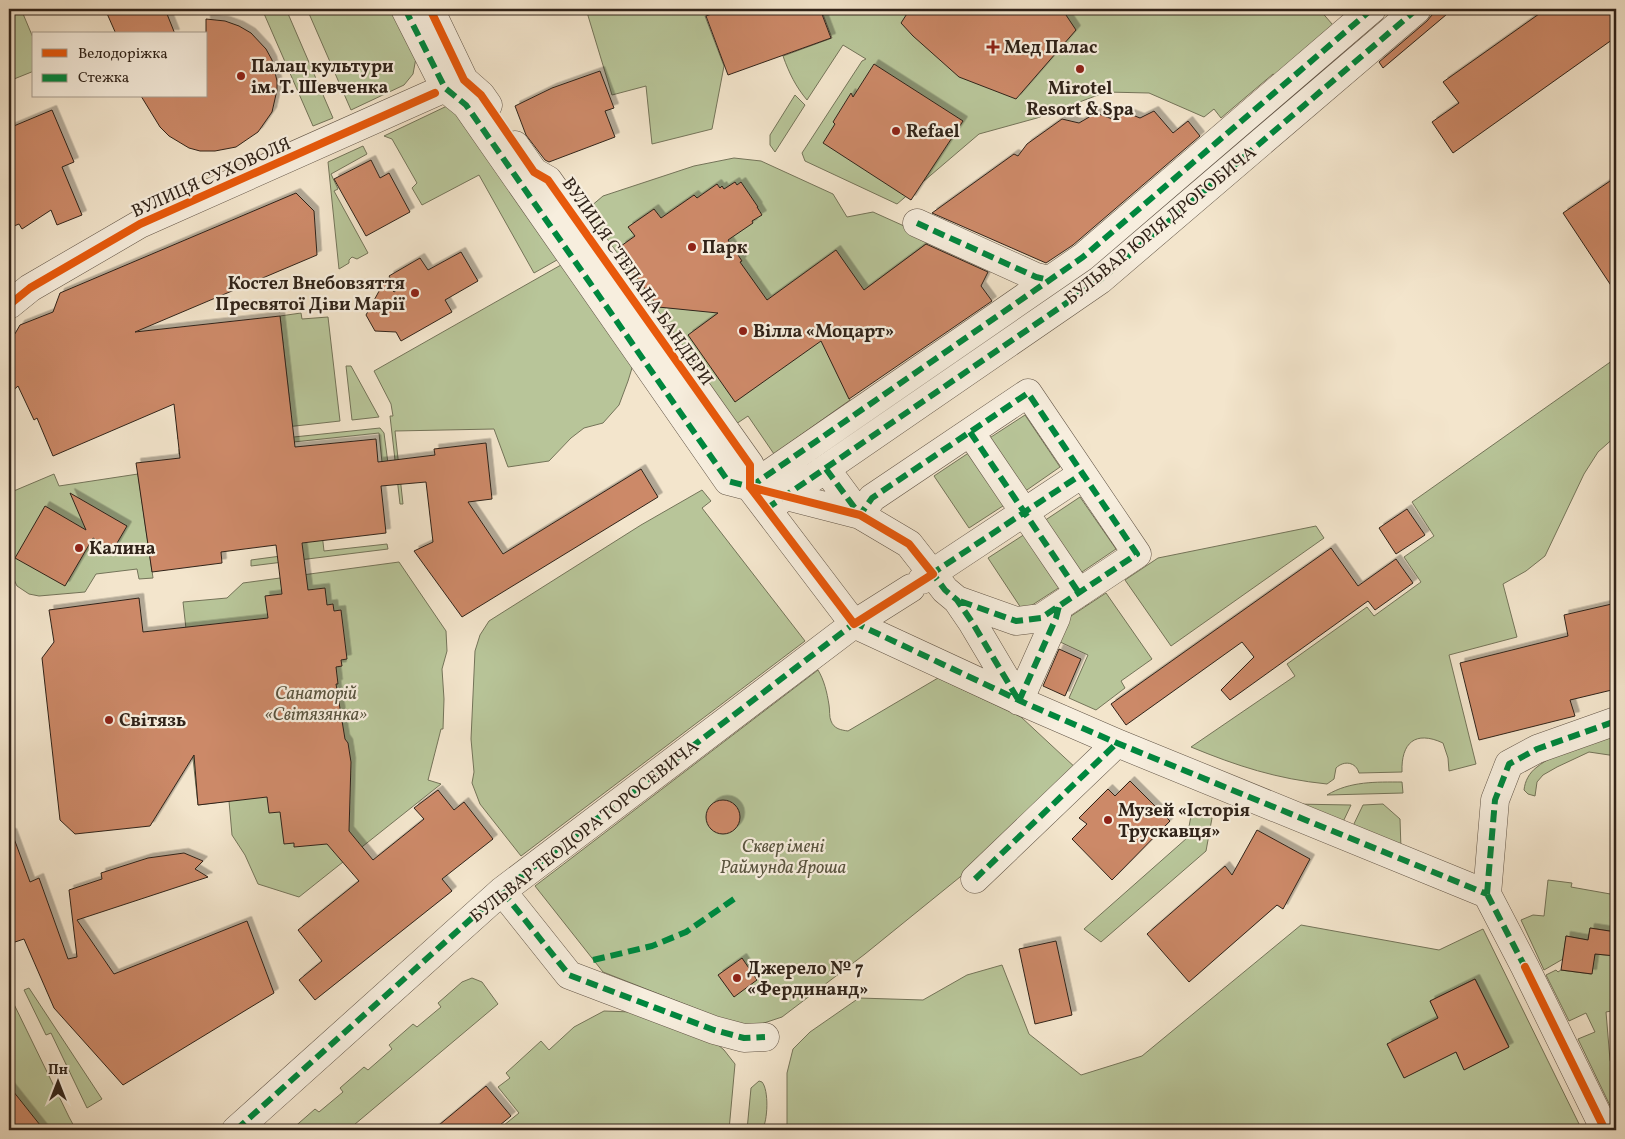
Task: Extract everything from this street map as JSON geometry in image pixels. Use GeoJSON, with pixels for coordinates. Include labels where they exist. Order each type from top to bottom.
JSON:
{"type":"FeatureCollection","features":[{"type":"Feature","properties":{"kind":"street"},"geometry":{"type":"LineString","coordinates":[[406,9],[448,87],[466,105],[728,481],[750,487],[776,503],[860,515],[909,544],[922,581],[945,590],[957,600],[1020,701]]}},
{"type":"Feature","properties":{"kind":"street"},"geometry":{"type":"LineString","coordinates":[[430,9],[448,87]]}},
{"type":"Feature","properties":{"kind":"street","name":"БУЛЬВАР ЮРІЯ ДРОГОБИЧА"},"geometry":{"type":"LineString","coordinates":[[750,487],[1083,257],[1372,9]]}},
{"type":"Feature","properties":{"kind":"street","name":"БУЛЬВАР ЮРІЯ ДРОГОБИЧА"},"geometry":{"type":"LineString","coordinates":[[776,503],[1100,280],[1417,9]]}},
{"type":"Feature","properties":{"kind":"street","name":"ВУЛИЦЯ СТЕПАНА БАНДЕРИ"},"geometry":{"type":"LineString","coordinates":[[448,87],[481,95],[534,172],[548,180],[558,190],[750,465],[750,487]]}},
{"type":"Feature","properties":{"kind":"street","name":"ВУЛИЦЯ СУХОВОЛЯ"},"geometry":{"type":"LineString","coordinates":[[9,305],[30,288],[140,224],[448,87]]}},
{"type":"Feature","properties":{"kind":"street"},"geometry":{"type":"LineString","coordinates":[[918,223],[1036,277],[1048,280]]}},
{"type":"Feature","properties":{"kind":"street"},"geometry":{"type":"LineString","coordinates":[[860,515],[872,498],[1028,393],[1137,554],[1041,618],[1016,621],[957,600]]}},
{"type":"Feature","properties":{"kind":"street"},"geometry":{"type":"LineString","coordinates":[[970,432],[1025,513],[1069,600]]}},
{"type":"Feature","properties":{"kind":"street"},"geometry":{"type":"LineString","coordinates":[[826,469],[860,515]]}},
{"type":"Feature","properties":{"kind":"street","name":"БУЛЬВАР ТЕОДОРА ТОРОСЕВИЧА"},"geometry":{"type":"LineString","coordinates":[[236,1130],[502,890],[854,624],[1082,474]]}},
{"type":"Feature","properties":{"kind":"street"},"geometry":{"type":"LineString","coordinates":[[776,503],[854,624],[1020,701],[1117,743],[1487,894]]}},
{"type":"Feature","properties":{"kind":"street"},"geometry":{"type":"LineString","coordinates":[[1020,701],[1056,618],[1069,600]]}},
{"type":"Feature","properties":{"kind":"street"},"geometry":{"type":"LineString","coordinates":[[1605,1130],[1487,894],[1494,800],[1509,764],[1537,749],[1616,721]]}},
{"type":"Feature","properties":{"kind":"street"},"geometry":{"type":"LineString","coordinates":[[975,879],[1117,743]]}},
{"type":"Feature","properties":{"kind":"street"},"geometry":{"type":"LineString","coordinates":[[502,890],[569,975],[714,1030],[744,1038],[765,1036]]}},
{"type":"Feature","properties":{"kind":"green space"},"geometry":{"type":"Polygon","coordinates":[[[9,9],[21,9],[32,35],[32,72],[9,81],[9,9]]]}},
{"type":"Feature","properties":{"kind":"green space"},"geometry":{"type":"Polygon","coordinates":[[[262,9],[286,9],[333,118],[313,126],[262,9]]]}},
{"type":"Feature","properties":{"kind":"green space"},"geometry":{"type":"Polygon","coordinates":[[[307,9],[391,9],[416,58],[413,74],[404,85],[351,110],[307,9]]]}},
{"type":"Feature","properties":{"kind":"green space"},"geometry":{"type":"Polygon","coordinates":[[[586,9],[724,9],[705,16],[724,66],[712,129],[652,144],[646,86],[612,95],[586,9]]]}},
{"type":"Feature","properties":{"kind":"green space","name":"Mirotel Resort & Spa"},"geometry":{"type":"Polygon","coordinates":[[[821,9],[1319,9],[1339,32],[1278,77],[1273,74],[1221,118],[1214,109],[1204,117],[1149,93],[1106,92],[1037,118],[979,134],[897,204],[805,161],[802,153],[862,61],[866,59],[843,45],[807,100],[793,80],[783,56],[832,38],[821,9]]]}},
{"type":"Feature","properties":{"kind":"green space"},"geometry":{"type":"Polygon","coordinates":[[[795,95],[805,105],[775,152],[770,145],[770,135],[795,95]]]}},
{"type":"Feature","properties":{"kind":"green space"},"geometry":{"type":"Polygon","coordinates":[[[447,106],[460,107],[564,256],[534,273],[479,175],[422,205],[412,188],[417,183],[392,139],[384,136],[447,106]]]}},
{"type":"Feature","properties":{"kind":"green space"},"geometry":{"type":"Polygon","coordinates":[[[363,146],[367,154],[331,174],[338,189],[334,191],[368,253],[357,259],[352,257],[349,263],[339,269],[328,162],[363,146]]]}},
{"type":"Feature","properties":{"kind":"green space"},"geometry":{"type":"Polygon","coordinates":[[[734,158],[761,161],[833,194],[847,217],[873,212],[933,239],[815,327],[850,400],[774,454],[748,416],[730,428],[586,225],[590,207],[603,196],[694,166],[734,158]]]}},
{"type":"Feature","properties":{"kind":"green space"},"geometry":{"type":"Polygon","coordinates":[[[568,261],[629,348],[632,368],[619,405],[603,423],[584,428],[571,438],[549,461],[508,467],[494,429],[395,431],[403,504],[400,504],[390,416],[393,416],[391,404],[374,371],[568,261]]]}},
{"type":"Feature","properties":{"kind":"green space"},"geometry":{"type":"Polygon","coordinates":[[[301,313],[302,319],[328,317],[340,421],[178,439],[177,427],[291,414],[280,316],[301,313]]]}},
{"type":"Feature","properties":{"kind":"green space"},"geometry":{"type":"Polygon","coordinates":[[[1616,358],[1616,436],[1598,452],[1584,474],[1545,556],[1526,571],[1503,584],[1517,637],[1449,655],[1476,764],[1449,771],[1448,758],[1443,743],[1433,739],[1417,739],[1407,747],[1404,753],[1402,772],[1359,773],[1353,764],[1346,763],[1336,768],[1334,779],[1327,784],[1291,779],[1258,771],[1191,747],[1295,676],[1287,664],[1367,607],[1374,616],[1421,582],[1404,557],[1434,536],[1412,502],[1616,358]]]}},
{"type":"Feature","properties":{"kind":"green space"},"geometry":{"type":"Polygon","coordinates":[[[346,366],[351,366],[379,417],[352,420],[346,366]]]}},
{"type":"Feature","properties":{"kind":"green space"},"geometry":{"type":"Polygon","coordinates":[[[1025,415],[1060,467],[1024,492],[988,439],[1025,415]]]}},
{"type":"Feature","properties":{"kind":"green space"},"geometry":{"type":"Polygon","coordinates":[[[380,428],[384,433],[389,471],[383,472],[379,433],[179,454],[179,449],[380,428]]]}},
{"type":"Feature","properties":{"kind":"green space"},"geometry":{"type":"Polygon","coordinates":[[[970,452],[1006,504],[969,528],[934,476],[970,452]]]}},
{"type":"Feature","properties":{"kind":"green space","name":"Калина"},"geometry":{"type":"Polygon","coordinates":[[[54,474],[59,486],[138,474],[153,578],[139,579],[137,569],[96,574],[85,592],[39,596],[29,594],[17,586],[9,569],[9,493],[54,474]]]}},
{"type":"Feature","properties":{"kind":"green space"},"geometry":{"type":"Polygon","coordinates":[[[316,481],[324,551],[387,544],[388,549],[251,566],[251,560],[296,554],[316,481]]]}},
{"type":"Feature","properties":{"kind":"green space"},"geometry":{"type":"Polygon","coordinates":[[[702,490],[711,501],[702,508],[805,641],[521,856],[480,804],[472,783],[474,772],[471,739],[475,651],[480,635],[489,621],[641,525],[702,490]]]}},
{"type":"Feature","properties":{"kind":"green space"},"geometry":{"type":"Polygon","coordinates":[[[1080,497],[1116,549],[1079,574],[1044,521],[1080,497]]]}},
{"type":"Feature","properties":{"kind":"green space"},"geometry":{"type":"Polygon","coordinates":[[[1316,526],[1324,538],[1171,646],[1125,580],[1158,558],[1316,526]]]}},
{"type":"Feature","properties":{"kind":"green space"},"geometry":{"type":"Polygon","coordinates":[[[1025,534],[1060,587],[1023,611],[988,558],[1025,534]]]}},
{"type":"Feature","properties":{"kind":"green space","name":"Санаторій «Світязянка»"},"geometry":{"type":"Polygon","coordinates":[[[399,562],[446,631],[447,651],[442,669],[443,729],[441,729],[428,780],[441,784],[299,897],[258,884],[245,855],[232,835],[229,801],[198,805],[183,665],[190,664],[183,602],[227,598],[243,583],[399,562]]]}},
{"type":"Feature","properties":{"kind":"green space"},"geometry":{"type":"Polygon","coordinates":[[[1106,593],[1152,659],[1121,681],[1125,688],[1096,710],[1069,698],[1088,655],[1056,640],[1065,620],[1106,593]]]}},
{"type":"Feature","properties":{"kind":"green space","name":"Сквер імені Раймунда Яроша"},"geometry":{"type":"Polygon","coordinates":[[[818,670],[826,691],[830,719],[832,724],[838,729],[848,731],[938,678],[1021,717],[1078,770],[981,860],[865,954],[782,1017],[755,1026],[730,1022],[603,972],[535,886],[818,670]]]}},
{"type":"Feature","properties":{"kind":"green space"},"geometry":{"type":"Polygon","coordinates":[[[1616,734],[1616,756],[1589,752],[1543,775],[1537,782],[1535,796],[1528,794],[1524,790],[1526,780],[1534,769],[1545,762],[1564,752],[1616,734]]]}},
{"type":"Feature","properties":{"kind":"green space"},"geometry":{"type":"Polygon","coordinates":[[[1373,782],[1402,782],[1403,793],[1327,795],[1336,790],[1354,785],[1373,782]]]}},
{"type":"Feature","properties":{"kind":"green space"},"geometry":{"type":"Polygon","coordinates":[[[1293,804],[1351,805],[1342,824],[1293,804]]]}},
{"type":"Feature","properties":{"kind":"green space"},"geometry":{"type":"Polygon","coordinates":[[[1383,804],[1400,819],[1401,849],[1352,828],[1363,805],[1383,804]]]}},
{"type":"Feature","properties":{"kind":"green space"},"geometry":{"type":"Polygon","coordinates":[[[1192,810],[1212,818],[1206,851],[1101,942],[1084,929],[1187,838],[1192,810]]]}},
{"type":"Feature","properties":{"kind":"green space"},"geometry":{"type":"Polygon","coordinates":[[[1548,880],[1572,883],[1571,887],[1616,895],[1616,932],[1590,928],[1588,940],[1566,936],[1563,959],[1544,970],[1521,920],[1533,915],[1544,916],[1548,880]]]}},
{"type":"Feature","properties":{"kind":"green space"},"geometry":{"type":"Polygon","coordinates":[[[1301,925],[1439,950],[1483,929],[1582,1130],[789,1130],[787,1125],[787,1073],[793,1049],[810,1032],[859,998],[923,1000],[967,975],[1002,965],[1029,1034],[1081,1075],[1142,1056],[1301,925]],[[1475,979],[1430,1001],[1465,1069],[1509,1047],[1475,979]]]}},
{"type":"Feature","properties":{"kind":"green space"},"geometry":{"type":"Polygon","coordinates":[[[1595,954],[1616,956],[1616,1010],[1606,1012],[1610,1060],[1616,1079],[1616,1118],[1578,1039],[1595,1032],[1586,1013],[1569,1021],[1546,975],[1556,970],[1558,972],[1561,970],[1591,974],[1595,954]]]}},
{"type":"Feature","properties":{"kind":"green space"},"geometry":{"type":"Polygon","coordinates":[[[472,978],[482,982],[498,1004],[348,1130],[291,1130],[315,1109],[319,1112],[343,1092],[340,1088],[364,1067],[368,1070],[392,1049],[389,1045],[413,1024],[417,1027],[441,1007],[438,1003],[462,982],[472,978]]]}},
{"type":"Feature","properties":{"kind":"green space"},"geometry":{"type":"Polygon","coordinates":[[[29,988],[102,1099],[87,1108],[51,1033],[46,1035],[24,990],[29,988]]]}},
{"type":"Feature","properties":{"kind":"green space"},"geometry":{"type":"Polygon","coordinates":[[[9,994],[69,1117],[76,1130],[9,1130],[9,994]]]}},
{"type":"Feature","properties":{"kind":"green space"},"geometry":{"type":"Polygon","coordinates":[[[604,1011],[632,1012],[716,1043],[724,1050],[735,1064],[729,1130],[498,1130],[519,1113],[498,1087],[510,1078],[506,1073],[541,1041],[549,1050],[574,1027],[604,1011]]]}},
{"type":"Feature","properties":{"kind":"green space"},"geometry":{"type":"Polygon","coordinates":[[[759,1081],[762,1082],[766,1092],[766,1120],[762,1130],[747,1130],[751,1088],[759,1081]]]}},
{"type":"Feature","properties":{"kind":"building"},"geometry":{"type":"Polygon","coordinates":[[[105,9],[165,9],[174,32],[115,32],[105,9]]]}},
{"type":"Feature","properties":{"kind":"building"},"geometry":{"type":"Polygon","coordinates":[[[726,9],[820,9],[831,38],[728,75],[706,16],[726,9]]]}},
{"type":"Feature","properties":{"kind":"building","name":"Мед Палас"},"geometry":{"type":"Polygon","coordinates":[[[910,9],[1062,9],[1076,30],[1016,99],[959,77],[901,23],[910,9]]]}},
{"type":"Feature","properties":{"kind":"building"},"geometry":{"type":"Polygon","coordinates":[[[1432,9],[1453,9],[1383,68],[1379,62],[1427,21],[1432,15],[1432,9]]]}},
{"type":"Feature","properties":{"kind":"building"},"geometry":{"type":"Polygon","coordinates":[[[1546,9],[1616,9],[1616,37],[1453,153],[1432,122],[1459,103],[1443,82],[1546,9]]]}},
{"type":"Feature","properties":{"kind":"building","name":"Палац культури ім. Т. Шевченка"},"geometry":{"type":"Polygon","coordinates":[[[206,19],[225,21],[251,33],[266,49],[272,60],[277,81],[272,112],[258,132],[236,147],[215,151],[200,151],[189,148],[169,136],[160,127],[142,98],[208,98],[208,32],[206,32],[206,19]]]}},
{"type":"Feature","properties":{"kind":"building","name":"Refael"},"geometry":{"type":"Polygon","coordinates":[[[874,64],[963,121],[911,200],[823,143],[835,124],[833,122],[851,93],[853,97],[874,64]]]}},
{"type":"Feature","properties":{"kind":"building"},"geometry":{"type":"Polygon","coordinates":[[[600,71],[614,108],[605,111],[615,137],[549,162],[545,160],[526,135],[515,106],[552,88],[600,71]]]}},
{"type":"Feature","properties":{"kind":"building"},"geometry":{"type":"Polygon","coordinates":[[[52,110],[74,162],[62,167],[82,215],[57,225],[51,210],[22,229],[19,224],[9,228],[9,128],[52,110]]]}},
{"type":"Feature","properties":{"kind":"building"},"geometry":{"type":"Polygon","coordinates":[[[1154,111],[1173,133],[1188,121],[1200,136],[1073,245],[1046,263],[932,213],[1014,154],[1018,156],[1027,144],[1062,119],[1079,123],[1096,113],[1115,120],[1125,112],[1140,118],[1154,111]]]}},
{"type":"Feature","properties":{"kind":"building"},"geometry":{"type":"Polygon","coordinates":[[[371,160],[380,178],[389,173],[410,212],[366,236],[334,179],[371,160]]]}},
{"type":"Feature","properties":{"kind":"building"},"geometry":{"type":"Polygon","coordinates":[[[1616,177],[1616,293],[1563,213],[1616,177]]]}},
{"type":"Feature","properties":{"kind":"building"},"geometry":{"type":"Polygon","coordinates":[[[735,182],[737,185],[741,182],[762,215],[728,240],[742,261],[740,262],[767,300],[836,250],[864,290],[926,244],[988,272],[981,286],[992,301],[849,399],[821,341],[735,402],[688,335],[718,313],[658,307],[623,258],[627,254],[621,246],[635,236],[628,227],[654,209],[661,218],[694,195],[697,198],[717,184],[720,188],[722,186],[724,189],[735,182]]]}},
{"type":"Feature","properties":{"kind":"building"},"geometry":{"type":"Polygon","coordinates":[[[296,193],[314,211],[317,255],[135,332],[280,316],[295,447],[376,439],[378,462],[435,455],[434,449],[486,443],[492,499],[468,502],[503,554],[641,469],[658,497],[462,617],[414,551],[433,542],[426,482],[381,486],[386,533],[302,543],[308,590],[325,588],[327,605],[333,604],[334,611],[341,610],[347,659],[341,660],[342,666],[336,667],[338,684],[336,684],[345,739],[348,743],[351,762],[349,831],[373,860],[424,819],[414,808],[438,790],[454,810],[464,802],[493,839],[442,879],[452,891],[315,1000],[299,980],[322,961],[298,930],[359,881],[327,844],[294,847],[294,843],[284,844],[280,812],[269,813],[267,797],[198,805],[194,755],[150,826],[75,834],[60,820],[42,658],[54,642],[49,610],[139,598],[143,632],[268,618],[265,596],[282,594],[276,545],[221,552],[222,563],[152,572],[136,463],[180,458],[174,404],[53,456],[37,418],[34,420],[18,386],[9,394],[9,344],[20,325],[53,312],[60,293],[296,193]]]}},
{"type":"Feature","properties":{"kind":"building","name":"Костел Внебовзяття Пресвятої Діви Марії"},"geometry":{"type":"Polygon","coordinates":[[[461,252],[478,281],[445,300],[452,312],[401,341],[396,332],[375,331],[366,315],[384,282],[394,292],[397,290],[389,276],[420,258],[428,270],[461,252]]]}},
{"type":"Feature","properties":{"kind":"building"},"geometry":{"type":"Polygon","coordinates":[[[70,493],[127,526],[113,550],[93,538],[65,586],[15,558],[45,506],[86,530],[70,493]]]}},
{"type":"Feature","properties":{"kind":"building"},"geometry":{"type":"Polygon","coordinates":[[[1407,509],[1425,535],[1396,554],[1379,528],[1407,509]]]}},
{"type":"Feature","properties":{"kind":"building"},"geometry":{"type":"Polygon","coordinates":[[[1331,548],[1358,586],[1396,559],[1413,583],[1375,610],[1368,601],[1230,700],[1221,690],[1254,657],[1242,642],[1126,725],[1111,704],[1331,548]]]}},
{"type":"Feature","properties":{"kind":"building"},"geometry":{"type":"Polygon","coordinates":[[[1616,603],[1616,689],[1570,700],[1575,716],[1479,740],[1460,663],[1568,636],[1564,615],[1616,603]]]}},
{"type":"Feature","properties":{"kind":"building"},"geometry":{"type":"Polygon","coordinates":[[[1059,649],[1081,659],[1065,696],[1043,686],[1059,649]]]}},
{"type":"Feature","properties":{"kind":"building"},"geometry":{"type":"Polygon","coordinates":[[[1130,781],[1170,821],[1112,880],[1072,839],[1087,824],[1079,818],[1108,789],[1115,796],[1130,781]]]}},
{"type":"Feature","properties":{"kind":"building"},"geometry":{"type":"Polygon","coordinates":[[[723,800],[735,805],[740,817],[735,829],[723,834],[711,829],[706,817],[711,805],[723,800]]]}},
{"type":"Feature","properties":{"kind":"building"},"geometry":{"type":"Polygon","coordinates":[[[1257,830],[1310,859],[1283,909],[1277,905],[1189,982],[1147,934],[1225,866],[1232,875],[1257,830]]]}},
{"type":"Feature","properties":{"kind":"building"},"geometry":{"type":"Polygon","coordinates":[[[9,833],[12,833],[30,882],[39,878],[68,959],[77,957],[69,890],[102,879],[101,873],[148,858],[184,853],[203,861],[195,869],[208,877],[77,920],[114,974],[247,921],[274,993],[123,1085],[54,1008],[24,939],[15,942],[9,924],[9,833]]]}},
{"type":"Feature","properties":{"kind":"building"},"geometry":{"type":"Polygon","coordinates":[[[1590,928],[1616,932],[1616,956],[1595,954],[1592,974],[1561,970],[1566,936],[1588,940],[1590,928]]]}},
{"type":"Feature","properties":{"kind":"building"},"geometry":{"type":"Polygon","coordinates":[[[1056,941],[1072,1015],[1035,1024],[1019,949],[1056,941]]]}},
{"type":"Feature","properties":{"kind":"building","name":"Джерело № 7 «Фердинанд»"},"geometry":{"type":"Polygon","coordinates":[[[742,958],[757,980],[734,997],[718,975],[742,958]]]}},
{"type":"Feature","properties":{"kind":"building"},"geometry":{"type":"Polygon","coordinates":[[[1475,979],[1509,1047],[1464,1070],[1456,1052],[1404,1078],[1387,1044],[1438,1018],[1430,1001],[1475,979]]]}},
{"type":"Feature","properties":{"kind":"building"},"geometry":{"type":"Polygon","coordinates":[[[9,1086],[44,1130],[9,1130],[9,1086]]]}},
{"type":"Feature","properties":{"kind":"building"},"geometry":{"type":"Polygon","coordinates":[[[486,1086],[511,1116],[494,1130],[433,1130],[486,1086]]]}},
{"type":"Feature","properties":{"kind":"marked path"},"geometry":{"type":"LineString","coordinates":[[405,9],[445,88],[466,105],[728,481],[754,488]]}},
{"type":"Feature","properties":{"kind":"marked path"},"geometry":{"type":"LineString","coordinates":[[750,487],[1083,257],[1372,9]]}},
{"type":"Feature","properties":{"kind":"marked path"},"geometry":{"type":"LineString","coordinates":[[766,509],[1100,280],[1417,9]]}},
{"type":"Feature","properties":{"kind":"marked path"},"geometry":{"type":"LineString","coordinates":[[917,223],[1036,277],[1049,280]]}},
{"type":"Feature","properties":{"kind":"marked path"},"geometry":{"type":"LineString","coordinates":[[826,469],[860,515],[872,498],[1028,393],[1137,554],[1041,618],[1016,621],[957,600]]}},
{"type":"Feature","properties":{"kind":"marked path"},"geometry":{"type":"LineString","coordinates":[[970,432],[1079,593]]}},
{"type":"Feature","properties":{"kind":"marked path"},"geometry":{"type":"LineString","coordinates":[[930,575],[1082,474]]}},
{"type":"Feature","properties":{"kind":"marked path"},"geometry":{"type":"LineString","coordinates":[[930,570],[945,590],[957,600],[972,622],[1019,701]]}},
{"type":"Feature","properties":{"kind":"marked path"},"geometry":{"type":"LineString","coordinates":[[1019,701],[1056,618],[1059,606]]}},
{"type":"Feature","properties":{"kind":"marked path"},"geometry":{"type":"LineString","coordinates":[[853,622],[1027,704],[1117,743],[1487,894]]}},
{"type":"Feature","properties":{"kind":"marked path"},"geometry":{"type":"LineString","coordinates":[[236,1130],[502,891],[856,622]]}},
{"type":"Feature","properties":{"kind":"marked path"},"geometry":{"type":"LineString","coordinates":[[1487,894],[1495,800],[1509,764],[1537,749],[1616,721]]}},
{"type":"Feature","properties":{"kind":"marked path"},"geometry":{"type":"LineString","coordinates":[[975,879],[1117,743]]}},
{"type":"Feature","properties":{"kind":"marked path"},"geometry":{"type":"LineString","coordinates":[[502,891],[569,975],[714,1030],[744,1038],[765,1037]]}},
{"type":"Feature","properties":{"kind":"marked path"},"geometry":{"type":"LineString","coordinates":[[1487,894],[1525,967]]}},
{"type":"Feature","properties":{"kind":"marked path"},"geometry":{"type":"LineString","coordinates":[[593,960],[652,946],[686,932],[734,899]]}},
{"type":"Feature","properties":{"kind":"cycle path"},"geometry":{"type":"LineString","coordinates":[[430,9],[464,80],[481,95],[534,172],[548,180],[750,465],[750,487],[854,624],[933,574],[909,544],[860,515],[750,487]]}},
{"type":"Feature","properties":{"kind":"cycle path"},"geometry":{"type":"LineString","coordinates":[[9,305],[30,288],[140,224],[435,93]]}},
{"type":"Feature","properties":{"kind":"cycle path"},"geometry":{"type":"LineString","coordinates":[[1525,967],[1605,1130]]}},
{"type":"Feature","properties":{"kind":"place","name":"Мед Палас"},"geometry":{"type":"Point","coordinates":[993,47]}},
{"type":"Feature","properties":{"kind":"place","name":"Mirotel Resort & Spa"},"geometry":{"type":"Point","coordinates":[1080,69]}},
{"type":"Feature","properties":{"kind":"place","name":"Палац культури ім. Т. Шевченка"},"geometry":{"type":"Point","coordinates":[241,76]}},
{"type":"Feature","properties":{"kind":"place","name":"Refael"},"geometry":{"type":"Point","coordinates":[896,131]}},
{"type":"Feature","properties":{"kind":"place","name":"Парк"},"geometry":{"type":"Point","coordinates":[692,247]}},
{"type":"Feature","properties":{"kind":"place","name":"Костел Внебовзяття Пресвятої Діви Марії"},"geometry":{"type":"Point","coordinates":[415,293]}},
{"type":"Feature","properties":{"kind":"place","name":"Вілла «Моцарт»"},"geometry":{"type":"Point","coordinates":[743,331]}},
{"type":"Feature","properties":{"kind":"place","name":"Калина"},"geometry":{"type":"Point","coordinates":[79,548]}},
{"type":"Feature","properties":{"kind":"place","name":"Світязь"},"geometry":{"type":"Point","coordinates":[109,720]}},
{"type":"Feature","properties":{"kind":"place","name":"Музей «Історія Трускавця»"},"geometry":{"type":"Point","coordinates":[1108,820]}},
{"type":"Feature","properties":{"kind":"place","name":"Джерело № 7 «Фердинанд»"},"geometry":{"type":"Point","coordinates":[737,978]}}]}
